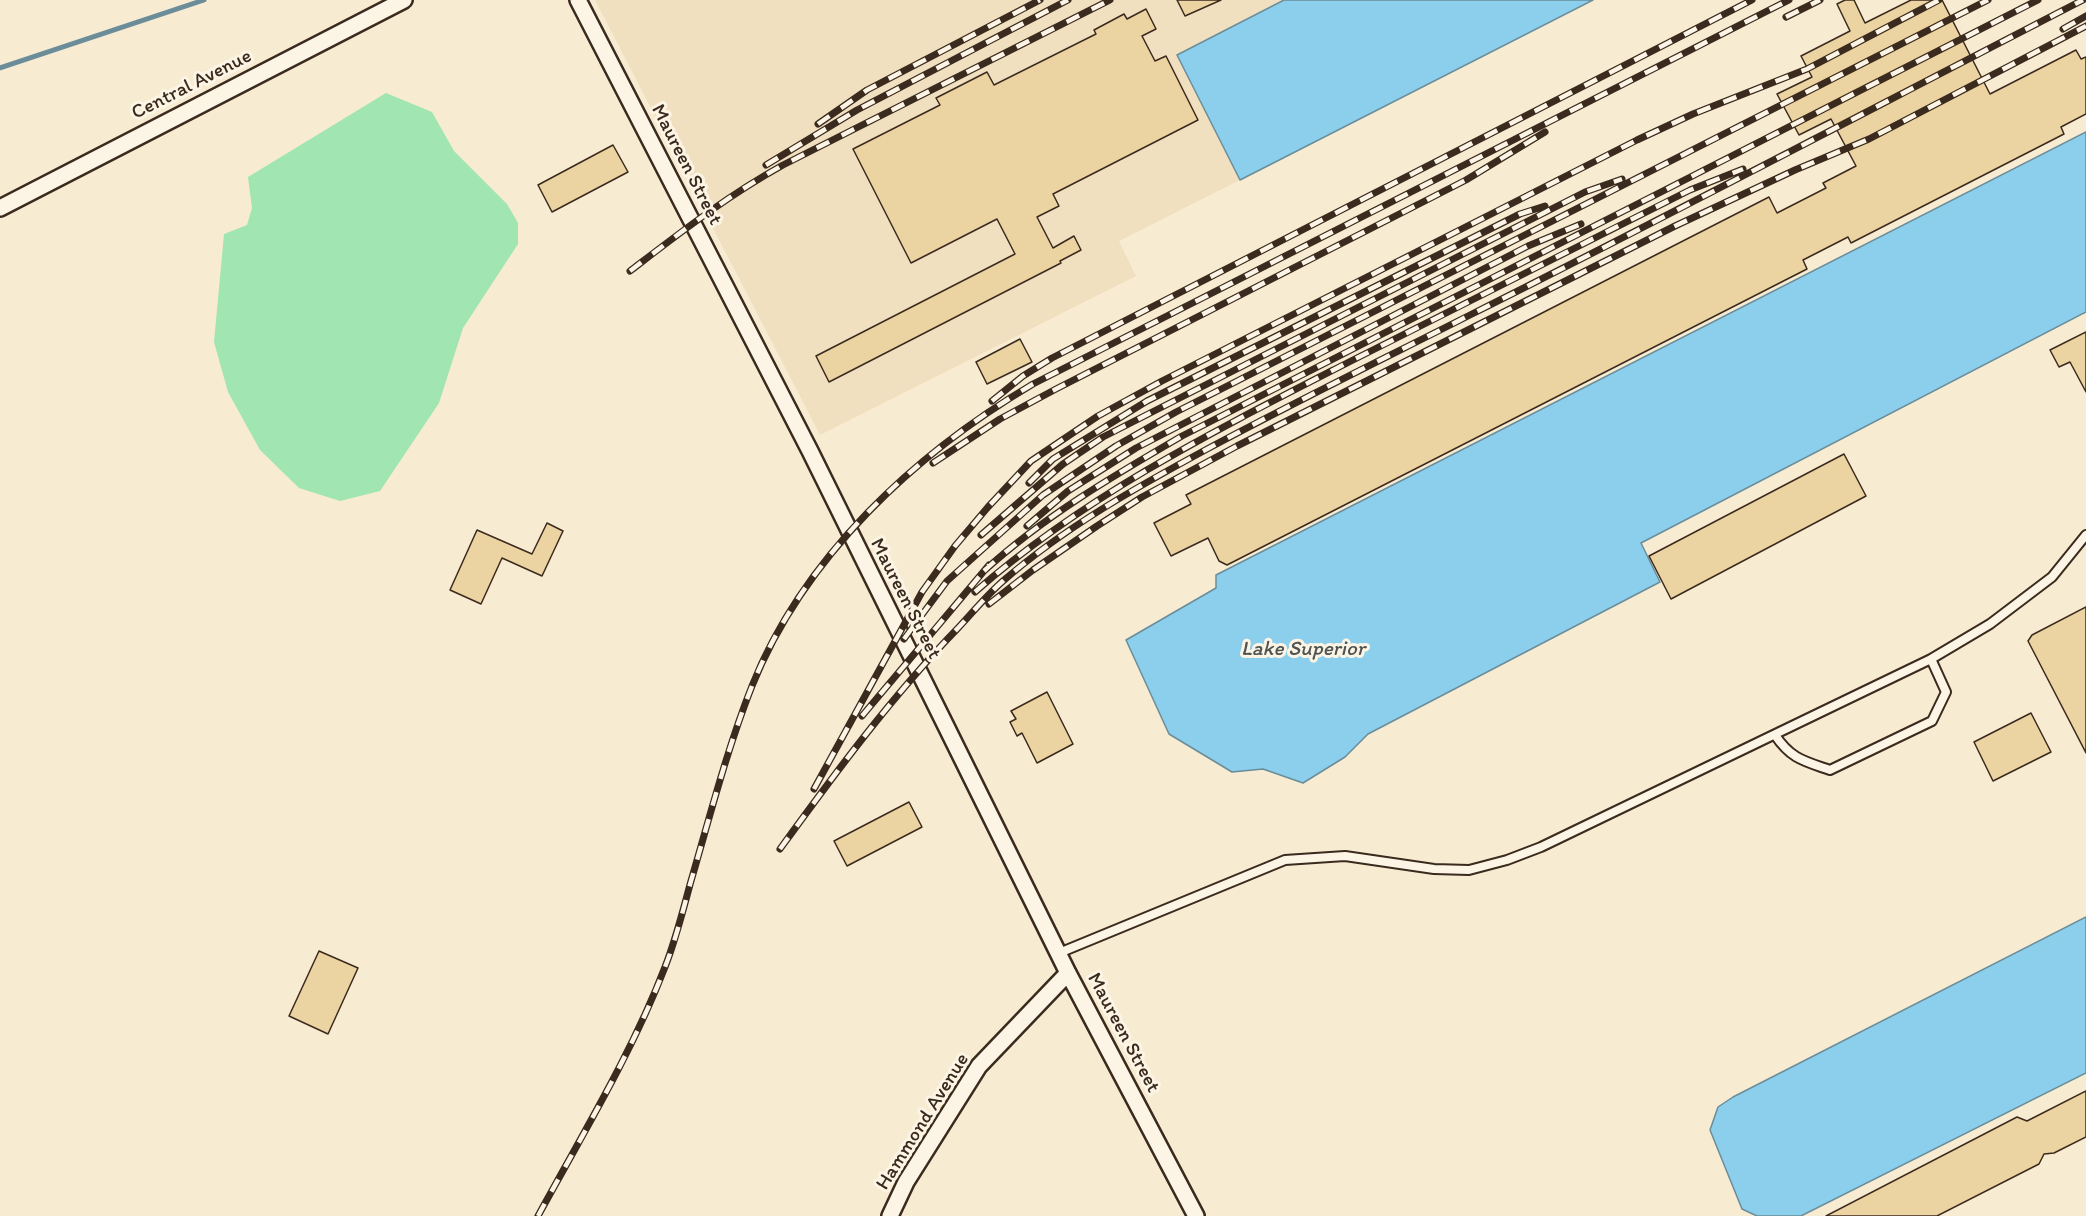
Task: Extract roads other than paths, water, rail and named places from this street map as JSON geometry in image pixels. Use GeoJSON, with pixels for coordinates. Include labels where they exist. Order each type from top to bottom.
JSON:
{"type":"FeatureCollection","features":[{"type":"Feature","properties":{"kind":"street","name":"Central Avenue"},"geometry":{"type":"LineString","coordinates":[[0,208],[404,0]]}},
{"type":"Feature","properties":{"kind":"street","name":"Maureen Street"},"geometry":{"type":"LineString","coordinates":[[578,0],[810,451],[1068,973],[1196,1216]]}},
{"type":"Feature","properties":{"kind":"street","name":"Hammond Avenue"},"geometry":{"type":"LineString","coordinates":[[890,1216],[906,1182],[979,1066],[1068,973]]}},
{"type":"Feature","properties":{"kind":"lane"},"geometry":{"type":"LineString","coordinates":[[1059,953],[1285,860],[1345,856],[1434,869],[1469,870],[1507,860],[1541,847],[1931,659],[1990,624],[2052,577],[2086,535]]}},
{"type":"Feature","properties":{"kind":"lane"},"geometry":{"type":"LineString","coordinates":[[1775,735],[1786,751],[1803,761],[1830,770],[1932,721],[1946,692],[1931,659]]}},
{"type":"Feature","properties":{"kind":"water"},"geometry":{"type":"Polygon","coordinates":[[[1284,0],[1593,0],[1240,180],[1177,55],[1284,0]]]}},
{"type":"Feature","properties":{"kind":"water","name":"Lake Superior"},"geometry":{"type":"Polygon","coordinates":[[[2086,132],[2086,312],[1641,543],[1660,582],[1368,734],[1345,757],[1303,783],[1263,769],[1232,772],[1169,734],[1126,640],[1216,588],[1216,575],[2086,132]]]}},
{"type":"Feature","properties":{"kind":"water"},"geometry":{"type":"Polygon","coordinates":[[[2086,917],[2086,1073],[1801,1216],[1757,1216],[1742,1209],[1710,1130],[1718,1107],[1733,1097],[2086,917]]]}},
{"type":"Feature","properties":{"kind":"waterway"},"geometry":{"type":"LineString","coordinates":[[0,68],[204,0]]}},
{"type":"Feature","properties":{"kind":"railway"},"geometry":{"type":"LineString","coordinates":[[818,124],[867,90],[1040,0]]}},
{"type":"Feature","properties":{"kind":"railway"},"geometry":{"type":"LineString","coordinates":[[766,165],[857,110],[1068,0]]}},
{"type":"Feature","properties":{"kind":"railway"},"geometry":{"type":"LineString","coordinates":[[630,271],[723,202],[783,165],[1110,0]]}},
{"type":"Feature","properties":{"kind":"railway"},"geometry":{"type":"LineString","coordinates":[[992,401],[1023,376],[1052,358],[1752,0]]}},
{"type":"Feature","properties":{"kind":"railway"},"geometry":{"type":"LineString","coordinates":[[538,1216],[622,1062],[652,999],[676,935],[735,734],[752,686],[774,639],[801,594],[868,512],[947,442],[1033,384],[1789,0]]}},
{"type":"Feature","properties":{"kind":"railway"},"geometry":{"type":"LineString","coordinates":[[1786,17],[1820,0]]}},
{"type":"Feature","properties":{"kind":"railway"},"geometry":{"type":"LineString","coordinates":[[814,789],[922,592],[955,546],[1031,461],[1098,416],[1162,381],[1637,140],[1693,114],[1807,69],[1939,0]]}},
{"type":"Feature","properties":{"kind":"railway"},"geometry":{"type":"LineString","coordinates":[[904,639],[947,581],[1043,495],[1116,446],[1176,412],[1988,0]]}},
{"type":"Feature","properties":{"kind":"railway"},"geometry":{"type":"LineString","coordinates":[[984,571],[1054,515],[1182,436],[2038,0]]}},
{"type":"Feature","properties":{"kind":"railway"},"geometry":{"type":"LineString","coordinates":[[780,849],[865,735],[934,653],[1003,581],[1076,525],[1155,478],[1306,397],[1624,237],[2083,0]]}},
{"type":"Feature","properties":{"kind":"railway"},"geometry":{"type":"LineString","coordinates":[[2063,29],[2086,16]]}},
{"type":"Feature","properties":{"kind":"railway"},"geometry":{"type":"LineString","coordinates":[[989,604],[1033,570],[1142,497],[1237,446],[1675,226],[1795,170],[1869,139],[2086,26]]}},
{"type":"Feature","properties":{"kind":"railway"},"geometry":{"type":"LineString","coordinates":[[933,463],[1000,419],[1466,180],[1545,132]]}},
{"type":"Feature","properties":{"kind":"railway"},"geometry":{"type":"LineString","coordinates":[[975,592],[1062,524],[1155,465],[1203,438],[1690,190],[1743,169]]}},
{"type":"Feature","properties":{"kind":"railway"},"geometry":{"type":"LineString","coordinates":[[981,535],[1063,464],[1103,437],[1585,192],[1622,179]]}},
{"type":"Feature","properties":{"kind":"railway"},"geometry":{"type":"LineString","coordinates":[[1029,483],[1053,459],[1147,401],[1520,214],[1545,206]]}},
{"type":"Feature","properties":{"kind":"railway"},"geometry":{"type":"LineString","coordinates":[[1027,526],[1068,491],[1136,448],[1528,246],[1581,224]]}},
{"type":"Feature","properties":{"kind":"railway"},"geometry":{"type":"LineString","coordinates":[[862,716],[989,565]]}}]}
